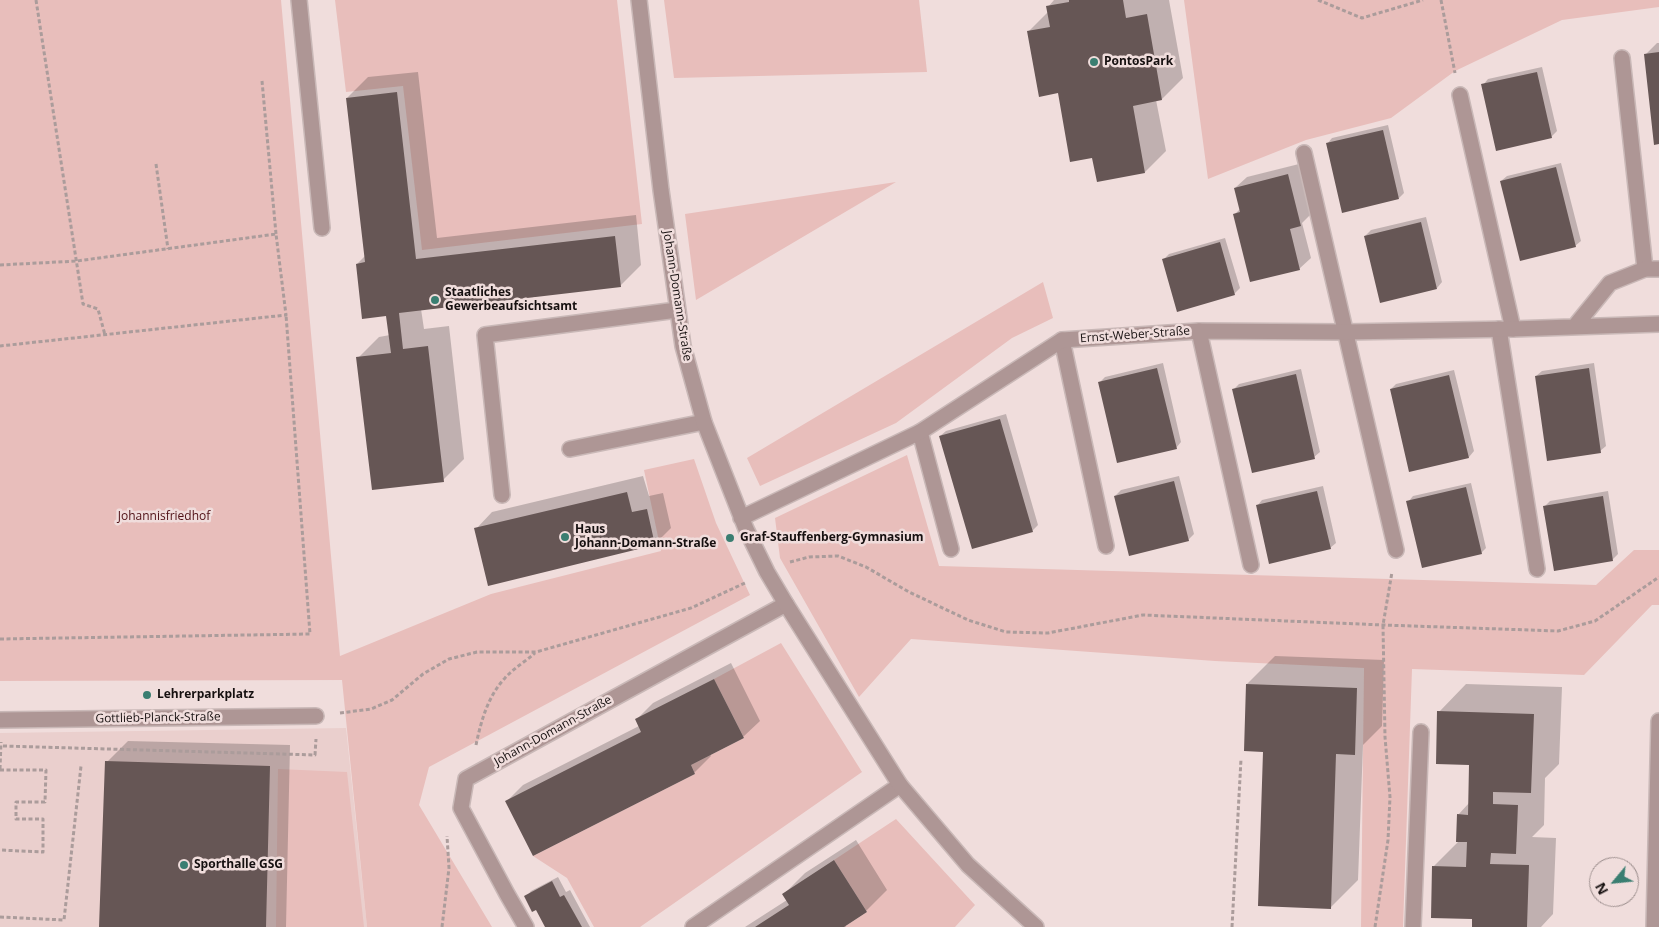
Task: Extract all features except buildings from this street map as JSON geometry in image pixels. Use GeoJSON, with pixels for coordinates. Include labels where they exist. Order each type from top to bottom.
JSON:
{"type":"FeatureCollection","features":[{"type":"Feature","properties":{"kind":"street"},"geometry":{"type":"LineString","coordinates":[[299,0],[322,228]]}},
{"type":"Feature","properties":{"kind":"street","name":"Johann-Domann-Straße"},"geometry":{"type":"LineString","coordinates":[[639,0],[661,190],[683,346],[704,422],[741,518],[786,604],[900,785],[968,865],[1030,925]]}},
{"type":"Feature","properties":{"kind":"street"},"geometry":{"type":"LineString","coordinates":[[1575,326],[1610,283],[1652,269],[1622,58]]}},
{"type":"Feature","properties":{"kind":"street"},"geometry":{"type":"LineString","coordinates":[[1460,95],[1506,329],[1537,569]]}},
{"type":"Feature","properties":{"kind":"street"},"geometry":{"type":"LineString","coordinates":[[1304,153],[1396,550]]}},
{"type":"Feature","properties":{"kind":"street"},"geometry":{"type":"LineString","coordinates":[[502,496],[485,335],[677,310]]}},
{"type":"Feature","properties":{"kind":"street","name":"Ernst-Weber-Straße"},"geometry":{"type":"LineString","coordinates":[[741,518],[920,432],[1062,340],[1199,331],[1346,332],[1659,324]]}},
{"type":"Feature","properties":{"kind":"street"},"geometry":{"type":"LineString","coordinates":[[1199,331],[1251,565]]}},
{"type":"Feature","properties":{"kind":"street"},"geometry":{"type":"LineString","coordinates":[[1062,340],[1106,546]]}},
{"type":"Feature","properties":{"kind":"street"},"geometry":{"type":"LineString","coordinates":[[570,449],[704,422]]}},
{"type":"Feature","properties":{"kind":"street"},"geometry":{"type":"LineString","coordinates":[[920,432],[951,549]]}},
{"type":"Feature","properties":{"kind":"street","name":"Johann-Domann-Straße"},"geometry":{"type":"LineString","coordinates":[[526,927],[461,808],[466,779],[786,604]]}},
{"type":"Feature","properties":{"kind":"street","name":"Gottlieb-Planck-Straße"},"geometry":{"type":"LineString","coordinates":[[0,720],[316,716]]}},
{"type":"Feature","properties":{"kind":"street"},"geometry":{"type":"LineString","coordinates":[[1654,927],[1659,721]]}},
{"type":"Feature","properties":{"kind":"street"},"geometry":{"type":"LineString","coordinates":[[1413,927],[1421,732]]}},
{"type":"Feature","properties":{"kind":"street"},"geometry":{"type":"LineString","coordinates":[[693,927],[900,785]]}},
{"type":"Feature","properties":{"kind":"path"},"geometry":{"type":"LineString","coordinates":[[36,0],[83,304],[98,309],[105,335]]}},
{"type":"Feature","properties":{"kind":"path"},"geometry":{"type":"LineString","coordinates":[[1318,0],[1362,18],[1423,0]]}},
{"type":"Feature","properties":{"kind":"path"},"geometry":{"type":"LineString","coordinates":[[1441,0],[1460,95]]}},
{"type":"Feature","properties":{"kind":"path"},"geometry":{"type":"LineString","coordinates":[[0,639],[310,634],[286,315],[276,234],[262,81]]}},
{"type":"Feature","properties":{"kind":"path"},"geometry":{"type":"LineString","coordinates":[[156,164],[168,249]]}},
{"type":"Feature","properties":{"kind":"path"},"geometry":{"type":"LineString","coordinates":[[0,265],[76,261],[276,234]]}},
{"type":"Feature","properties":{"kind":"path"},"geometry":{"type":"LineString","coordinates":[[0,346],[286,315]]}},
{"type":"Feature","properties":{"kind":"path"},"geometry":{"type":"LineString","coordinates":[[1376,927],[1388,840],[1390,798],[1385,737],[1383,626],[1396,550]]}},
{"type":"Feature","properties":{"kind":"path"},"geometry":{"type":"LineString","coordinates":[[316,716],[371,709],[392,700],[423,674],[450,659],[477,652],[536,652],[580,640],[690,608],[788,563],[809,557],[838,556],[866,567],[908,592],[968,620],[1006,632],[1048,633],[1143,615],[1383,626],[1558,631],[1595,621],[1659,577]]}},
{"type":"Feature","properties":{"kind":"path"},"geometry":{"type":"LineString","coordinates":[[1,746],[306,755]]}},
{"type":"Feature","properties":{"kind":"path"},"geometry":{"type":"LineString","coordinates":[[1232,927],[1241,759]]}},
{"type":"Feature","properties":{"kind":"path"},"geometry":{"type":"LineString","coordinates":[[0,917],[64,920],[81,766]]}},
{"type":"Feature","properties":{"kind":"path"},"geometry":{"type":"LineString","coordinates":[[0,770],[46,770],[45,802],[16,802],[16,819],[43,820],[43,852],[0,850]]}},
{"type":"Feature","properties":{"kind":"shaded area"},"geometry":{"type":"Polygon","coordinates":[[[346,728],[367,927],[0,927],[0,733],[346,728]]]}},
{"type":"Feature","properties":{"kind":"green space","name":"Johannisfriedhof"},"geometry":{"type":"Polygon","coordinates":[[[0,0],[281,0],[340,656],[491,594],[661,551],[644,470],[694,459],[716,523],[750,595],[429,767],[419,805],[492,927],[367,927],[342,680],[0,681],[0,0]]]}},
{"type":"Feature","properties":{"kind":"green space"},"geometry":{"type":"Polygon","coordinates":[[[335,0],[617,0],[642,224],[422,250],[403,86],[346,92],[335,0]]]}},
{"type":"Feature","properties":{"kind":"green space"},"geometry":{"type":"Polygon","coordinates":[[[664,0],[919,0],[927,72],[674,78],[664,0]]]}},
{"type":"Feature","properties":{"kind":"green space"},"geometry":{"type":"Polygon","coordinates":[[[1184,0],[1659,0],[1659,7],[1562,20],[1455,71],[1391,118],[1306,140],[1208,179],[1184,0]]]}},
{"type":"Feature","properties":{"kind":"green space"},"geometry":{"type":"Polygon","coordinates":[[[896,182],[696,300],[685,214],[896,182]]]}},
{"type":"Feature","properties":{"kind":"green space"},"geometry":{"type":"Polygon","coordinates":[[[1043,282],[1053,318],[1012,338],[896,423],[760,486],[747,458],[1043,282]]]}},
{"type":"Feature","properties":{"kind":"green space"},"geometry":{"type":"Polygon","coordinates":[[[907,455],[939,566],[1596,585],[1634,550],[1659,550],[1659,605],[1652,605],[1584,675],[1412,669],[1403,927],[1361,927],[1364,668],[1215,661],[911,639],[859,697],[780,558],[775,518],[907,455]]]}},
{"type":"Feature","properties":{"kind":"green space"},"geometry":{"type":"Polygon","coordinates":[[[781,643],[862,772],[640,927],[594,927],[567,878],[533,856],[695,774],[691,765],[744,738],[714,679],[781,643]]]}},
{"type":"Feature","properties":{"kind":"green space"},"geometry":{"type":"Polygon","coordinates":[[[278,769],[347,772],[364,927],[276,927],[278,769]]]}},
{"type":"Feature","properties":{"kind":"green space"},"geometry":{"type":"Polygon","coordinates":[[[896,819],[975,905],[955,927],[844,927],[867,912],[834,860],[896,819]]]}},
{"type":"Feature","properties":{"kind":"place","name":"PontosPark"},"geometry":{"type":"Point","coordinates":[1094,62]}},
{"type":"Feature","properties":{"kind":"place","name":"Staatliches Gewerbeaufsichtsamt"},"geometry":{"type":"Point","coordinates":[435,300]}},
{"type":"Feature","properties":{"kind":"place","name":"Haus Johann-Domann-Straße"},"geometry":{"type":"Point","coordinates":[565,537]}},
{"type":"Feature","properties":{"kind":"place","name":"Graf-Stauffenberg-Gymnasium"},"geometry":{"type":"Point","coordinates":[730,538]}},
{"type":"Feature","properties":{"kind":"place","name":"Lehrerparkplatz"},"geometry":{"type":"Point","coordinates":[147,695]}},
{"type":"Feature","properties":{"kind":"place","name":"Sporthalle GSG"},"geometry":{"type":"Point","coordinates":[184,865]}}]}
